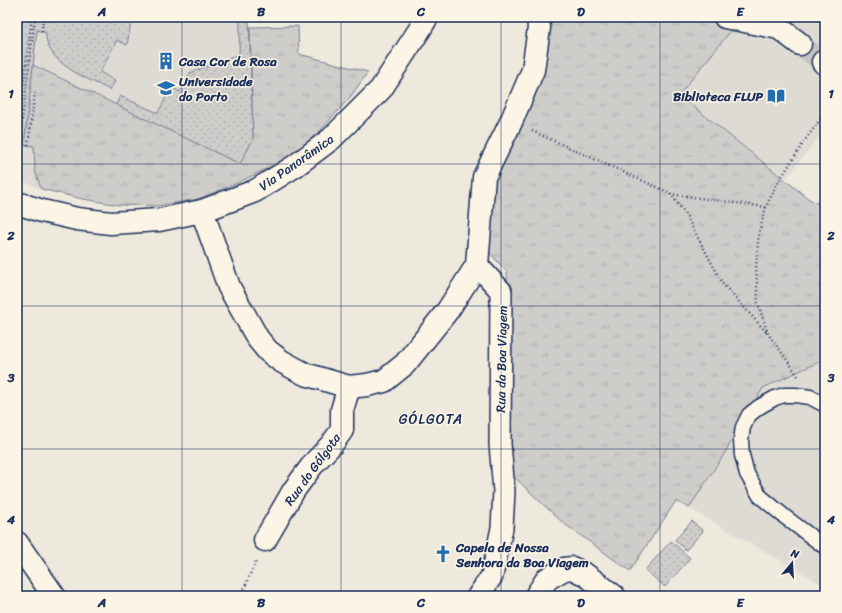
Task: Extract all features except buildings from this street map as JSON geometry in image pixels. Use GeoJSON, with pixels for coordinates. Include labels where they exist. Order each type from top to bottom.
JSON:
{"type":"FeatureCollection","features":[{"type":"Feature","properties":{"kind":"street","name":"Via Panorâmica"},"geometry":{"type":"LineString","coordinates":[[17,203],[42,211],[77,219],[111,223],[159,220],[202,211],[255,191],[295,166],[331,139],[381,89],[427,17]]}},
{"type":"Feature","properties":{"kind":"street"},"geometry":{"type":"LineString","coordinates":[[202,211],[229,287],[258,339],[268,351],[281,361],[305,374],[349,386],[367,385],[384,381],[405,364],[448,310],[477,266],[484,177],[511,122],[533,70],[539,28],[538,17]]}},
{"type":"Feature","properties":{"kind":"street"},"geometry":{"type":"LineString","coordinates":[[724,17],[779,28],[800,44]]}},
{"type":"Feature","properties":{"kind":"street","name":"Rua da Boa Viagem"},"geometry":{"type":"LineString","coordinates":[[477,266],[501,292],[500,444],[504,491],[502,528],[492,576],[478,596]]}},
{"type":"Feature","properties":{"kind":"street","name":"Rua do Gólgota"},"geometry":{"type":"LineString","coordinates":[[265,540],[294,490],[314,463],[332,444],[342,430],[342,410],[349,386]]}},
{"type":"Feature","properties":{"kind":"street"},"geometry":{"type":"LineString","coordinates":[[17,543],[54,596]]}},
{"type":"Feature","properties":{"kind":"street"},"geometry":{"type":"LineString","coordinates":[[536,596],[547,579],[564,569],[572,568],[614,596]]}},
{"type":"Feature","properties":{"kind":"lane"},"geometry":{"type":"LineString","coordinates":[[825,405],[810,397],[784,395],[775,398],[759,407],[749,415],[743,427],[741,440],[742,455],[747,474],[760,496],[825,548]]}},
{"type":"Feature","properties":{"kind":"path"},"geometry":{"type":"LineString","coordinates":[[17,132],[32,17]]}},
{"type":"Feature","properties":{"kind":"path"},"geometry":{"type":"LineString","coordinates":[[19,144],[35,17]]}},
{"type":"Feature","properties":{"kind":"path"},"geometry":{"type":"LineString","coordinates":[[42,31],[43,17]]}},
{"type":"Feature","properties":{"kind":"path"},"geometry":{"type":"LineString","coordinates":[[28,145],[35,93]]}},
{"type":"Feature","properties":{"kind":"path"},"geometry":{"type":"LineString","coordinates":[[768,334],[758,303],[756,266],[758,232],[766,207],[777,184],[825,113]]}},
{"type":"Feature","properties":{"kind":"path"},"geometry":{"type":"LineString","coordinates":[[511,122],[670,194],[766,207]]}},
{"type":"Feature","properties":{"kind":"path"},"geometry":{"type":"LineString","coordinates":[[670,194],[684,212],[723,284],[768,334],[789,362],[810,397]]}},
{"type":"Feature","properties":{"kind":"path"},"geometry":{"type":"LineString","coordinates":[[241,596],[265,540]]}},
{"type":"Feature","properties":{"kind":"shaded area","name":"Universidade do Porto"},"geometry":{"type":"Polygon","coordinates":[[[17,17],[249,17],[250,27],[240,164],[33,65],[24,145],[34,146],[35,171],[41,189],[17,179],[17,17]]]}},
{"type":"Feature","properties":{"kind":"shaded area"},"geometry":{"type":"Polygon","coordinates":[[[719,17],[825,17],[825,129],[786,179],[679,95],[732,28],[719,17]]]}},
{"type":"Feature","properties":{"kind":"shaded area"},"geometry":{"type":"Polygon","coordinates":[[[825,359],[825,586],[689,508],[723,456],[763,388],[825,359]]]}},
{"type":"Feature","properties":{"kind":"green space"},"geometry":{"type":"Polygon","coordinates":[[[17,17],[132,17],[127,45],[117,40],[100,72],[115,81],[110,90],[83,77],[64,65],[51,51],[46,33],[37,30],[24,145],[17,144],[17,63],[21,49],[17,33],[17,17]]]}},
{"type":"Feature","properties":{"kind":"green space"},"geometry":{"type":"Polygon","coordinates":[[[249,17],[253,139],[240,164],[116,105],[120,96],[158,113],[171,87],[180,92],[190,73],[239,54],[240,20],[249,17]]]}},
{"type":"Feature","properties":{"kind":"green space"},"geometry":{"type":"Polygon","coordinates":[[[545,17],[703,17],[733,28],[679,95],[809,199],[825,207],[825,359],[763,388],[723,456],[689,508],[676,501],[630,571],[562,522],[512,475],[505,465],[509,321],[507,272],[488,251],[488,180],[545,17]]]}},
{"type":"Feature","properties":{"kind":"green space"},"geometry":{"type":"Polygon","coordinates":[[[298,26],[299,54],[368,72],[351,96],[320,131],[287,159],[235,184],[198,199],[157,206],[119,205],[83,199],[41,189],[35,171],[34,146],[24,145],[33,65],[240,164],[253,139],[250,27],[298,26]]]}},
{"type":"Feature","properties":{"kind":"green space"},"geometry":{"type":"Polygon","coordinates":[[[692,521],[703,531],[686,550],[675,540],[692,521]]]}},
{"type":"Feature","properties":{"kind":"green space"},"geometry":{"type":"Polygon","coordinates":[[[671,541],[690,558],[665,587],[645,570],[671,541]]]}},
{"type":"Feature","properties":{"kind":"tunnel"},"geometry":{"type":"LineString","coordinates":[[800,44],[823,62]]}},
{"type":"Feature","properties":{"kind":"place","name":"Casa Cor de Rosa"},"geometry":{"type":"Point","coordinates":[166,61]}},
{"type":"Feature","properties":{"kind":"place","name":"Universidade do Porto"},"geometry":{"type":"Point","coordinates":[166,88]}},
{"type":"Feature","properties":{"kind":"place","name":"Biblioteca FLUP"},"geometry":{"type":"Point","coordinates":[776,96]}},
{"type":"Feature","properties":{"kind":"place","name":"Capela de Nossa Senhora da Boa Viagem"},"geometry":{"type":"Point","coordinates":[443,554]}},
{"type":"Feature","properties":{"kind":"district","name":"GÓLGOTA"},"geometry":{"type":"Point","coordinates":[431,419]}}]}
